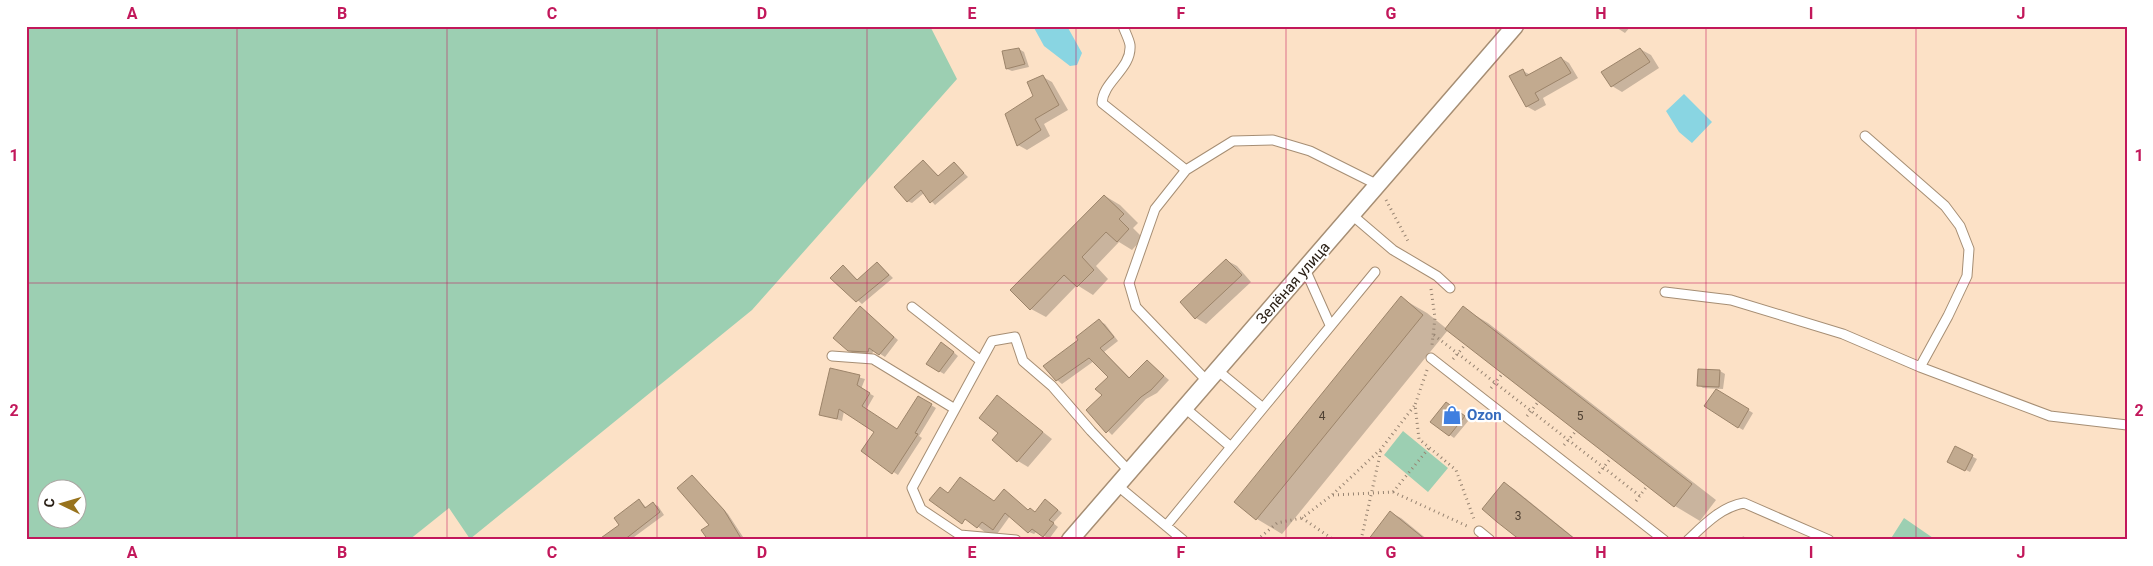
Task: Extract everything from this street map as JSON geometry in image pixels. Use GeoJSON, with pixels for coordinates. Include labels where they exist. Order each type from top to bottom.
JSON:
{"type":"FeatureCollection","features":[{"type":"Feature","properties":{"kind":"street","name":"Зелёная улица"},"geometry":{"type":"LineString","coordinates":[[1070,540],[1515,26]]}},
{"type":"Feature","properties":{"kind":"lane"},"geometry":{"type":"LineString","coordinates":[[1123,26],[1130,46],[1126,62],[1102,93],[1102,102],[1186,170]]}},
{"type":"Feature","properties":{"kind":"lane"},"geometry":{"type":"LineString","coordinates":[[1865,136],[1945,206],[1960,226],[1969,249],[1967,276],[1920,367]]}},
{"type":"Feature","properties":{"kind":"lane"},"geometry":{"type":"LineString","coordinates":[[1263,408],[1212,376],[1136,306],[1129,283],[1154,209],[1186,170],[1233,141],[1273,140],[1310,151],[1378,184]]}},
{"type":"Feature","properties":{"kind":"lane"},"geometry":{"type":"LineString","coordinates":[[1352,215],[1393,250],[1437,276],[1450,288]]}},
{"type":"Feature","properties":{"kind":"lane"},"geometry":{"type":"LineString","coordinates":[[1305,269],[1330,325]]}},
{"type":"Feature","properties":{"kind":"lane"},"geometry":{"type":"LineString","coordinates":[[1166,526],[1375,272]]}},
{"type":"Feature","properties":{"kind":"lane"},"geometry":{"type":"LineString","coordinates":[[1665,292],[1731,300],[1843,334],[1920,367],[2050,416],[2127,425]]}},
{"type":"Feature","properties":{"kind":"lane"},"geometry":{"type":"LineString","coordinates":[[912,307],[981,361]]}},
{"type":"Feature","properties":{"kind":"lane"},"geometry":{"type":"LineString","coordinates":[[1016,540],[960,535],[921,509],[912,488],[992,341],[1015,337],[1023,360],[1052,386],[1130,472]]}},
{"type":"Feature","properties":{"kind":"lane"},"geometry":{"type":"LineString","coordinates":[[832,356],[873,359],[955,410]]}},
{"type":"Feature","properties":{"kind":"lane"},"geometry":{"type":"LineString","coordinates":[[1431,358],[1664,540]]}},
{"type":"Feature","properties":{"kind":"lane"},"geometry":{"type":"LineString","coordinates":[[1185,408],[1231,446]]}},
{"type":"Feature","properties":{"kind":"lane"},"geometry":{"type":"LineString","coordinates":[[1118,486],[1183,540]]}},
{"type":"Feature","properties":{"kind":"lane"},"geometry":{"type":"LineString","coordinates":[[1688,540],[1710,520],[1732,505],[1744,503],[1829,540]]}},
{"type":"Feature","properties":{"kind":"lane"},"geometry":{"type":"LineString","coordinates":[[1479,531],[1490,540]]}},
{"type":"Feature","properties":{"kind":"path"},"geometry":{"type":"LineString","coordinates":[[1433,335],[1640,496]]}},
{"type":"Feature","properties":{"kind":"path"},"geometry":{"type":"LineString","coordinates":[[1257,540],[1277,523],[1302,518],[1332,495],[1381,449],[1416,405]]}},
{"type":"Feature","properties":{"kind":"path"},"geometry":{"type":"LineString","coordinates":[[1393,492],[1429,448]]}},
{"type":"Feature","properties":{"kind":"path"},"geometry":{"type":"LineString","coordinates":[[1361,540],[1381,449]]}},
{"type":"Feature","properties":{"kind":"path"},"geometry":{"type":"LineString","coordinates":[[1591,483],[1610,458]]}},
{"type":"Feature","properties":{"kind":"path"},"geometry":{"type":"LineString","coordinates":[[1628,512],[1647,486]]}},
{"type":"Feature","properties":{"kind":"path"},"geometry":{"type":"LineString","coordinates":[[1332,495],[1393,492],[1479,531]]}},
{"type":"Feature","properties":{"kind":"path"},"geometry":{"type":"LineString","coordinates":[[1302,518],[1334,540]]}},
{"type":"Feature","properties":{"kind":"green space"},"geometry":{"type":"Polygon","coordinates":[[[26,26],[930,26],[957,79],[752,310],[470,539],[449,508],[409,540],[26,540],[26,26]]]}},
{"type":"Feature","properties":{"kind":"green space"},"geometry":{"type":"Polygon","coordinates":[[[1403,431],[1448,468],[1428,492],[1384,455],[1403,431]]]}},
{"type":"Feature","properties":{"kind":"green space"},"geometry":{"type":"Polygon","coordinates":[[[1904,518],[1936,540],[1890,540],[1904,518]]]}},
{"type":"Feature","properties":{"kind":"water"},"geometry":{"type":"Polygon","coordinates":[[[1033,26],[1067,26],[1082,53],[1077,65],[1070,66],[1044,46],[1033,26]]]}},
{"type":"Feature","properties":{"kind":"water"},"geometry":{"type":"Polygon","coordinates":[[[1684,94],[1712,122],[1692,143],[1679,132],[1666,111],[1684,94]]]}},
{"type":"Feature","properties":{"kind":"building"},"geometry":{"type":"Polygon","coordinates":[[[1019,48],[1025,64],[1006,69],[1002,51],[1019,48]]]}},
{"type":"Feature","properties":{"kind":"building"},"geometry":{"type":"Polygon","coordinates":[[[1640,48],[1650,62],[1611,87],[1601,72],[1640,48]]]}},
{"type":"Feature","properties":{"kind":"building"},"geometry":{"type":"Polygon","coordinates":[[[1561,57],[1571,73],[1535,93],[1539,100],[1526,107],[1509,76],[1523,69],[1526,76],[1561,57]]]}},
{"type":"Feature","properties":{"kind":"building"},"geometry":{"type":"Polygon","coordinates":[[[1043,75],[1059,105],[1035,119],[1041,130],[1017,146],[1005,114],[1033,96],[1027,82],[1043,75]]]}},
{"type":"Feature","properties":{"kind":"building"},"geometry":{"type":"Polygon","coordinates":[[[923,160],[938,176],[954,162],[964,173],[930,203],[921,190],[907,202],[894,187],[923,160]]]}},
{"type":"Feature","properties":{"kind":"building"},"geometry":{"type":"Polygon","coordinates":[[[1104,195],[1124,214],[1119,219],[1129,229],[1117,242],[1106,232],[1082,257],[1094,270],[1077,287],[1064,275],[1030,310],[1010,290],[1104,195]]]}},
{"type":"Feature","properties":{"kind":"building"},"geometry":{"type":"Polygon","coordinates":[[[1226,259],[1242,275],[1195,319],[1180,302],[1226,259]]]}},
{"type":"Feature","properties":{"kind":"building"},"geometry":{"type":"Polygon","coordinates":[[[877,262],[889,275],[856,302],[830,278],[843,265],[857,280],[877,262]]]}},
{"type":"Feature","properties":{"kind":"building"},"geometry":{"type":"Polygon","coordinates":[[[1401,296],[1423,315],[1256,520],[1234,502],[1401,296]]]}},
{"type":"Feature","properties":{"kind":"building"},"geometry":{"type":"Polygon","coordinates":[[[860,306],[894,337],[879,355],[869,348],[868,352],[848,351],[833,338],[860,306]]]}},
{"type":"Feature","properties":{"kind":"building"},"geometry":{"type":"Polygon","coordinates":[[[1463,306],[1692,484],[1674,507],[1445,329],[1463,306]]]}},
{"type":"Feature","properties":{"kind":"building"},"geometry":{"type":"Polygon","coordinates":[[[1099,319],[1114,337],[1100,348],[1129,378],[1147,360],[1164,376],[1106,433],[1086,410],[1102,395],[1095,389],[1108,377],[1089,358],[1056,381],[1043,366],[1078,340],[1076,337],[1099,319]]]}},
{"type":"Feature","properties":{"kind":"building"},"geometry":{"type":"Polygon","coordinates":[[[941,342],[954,352],[939,372],[926,364],[941,342]]]}},
{"type":"Feature","properties":{"kind":"building"},"geometry":{"type":"Polygon","coordinates":[[[830,368],[860,375],[857,385],[870,393],[862,406],[897,429],[918,396],[932,404],[915,433],[918,434],[892,474],[861,451],[874,432],[839,409],[837,419],[819,415],[830,368]]]}},
{"type":"Feature","properties":{"kind":"building"},"geometry":{"type":"Polygon","coordinates":[[[1698,369],[1720,370],[1719,387],[1697,386],[1698,369]]]}},
{"type":"Feature","properties":{"kind":"building"},"geometry":{"type":"Polygon","coordinates":[[[1716,389],[1749,409],[1738,428],[1704,406],[1716,389]]]}},
{"type":"Feature","properties":{"kind":"building"},"geometry":{"type":"Polygon","coordinates":[[[997,395],[1043,432],[1017,462],[992,440],[998,433],[979,418],[997,395]]]}},
{"type":"Feature","properties":{"kind":"building"},"geometry":{"type":"Polygon","coordinates":[[[1446,402],[1465,416],[1449,436],[1430,422],[1446,402]]]}},
{"type":"Feature","properties":{"kind":"building"},"geometry":{"type":"Polygon","coordinates":[[[1955,446],[1973,455],[1965,471],[1947,462],[1955,446]]]}},
{"type":"Feature","properties":{"kind":"building"},"geometry":{"type":"Polygon","coordinates":[[[692,475],[724,510],[742,540],[708,540],[701,530],[709,525],[677,488],[692,475]]]}},
{"type":"Feature","properties":{"kind":"building"},"geometry":{"type":"Polygon","coordinates":[[[960,477],[994,501],[1004,489],[1028,510],[1030,508],[1035,512],[1045,499],[1058,510],[1049,520],[1054,523],[1043,537],[1032,529],[1028,533],[1005,513],[993,530],[982,522],[977,528],[965,519],[962,524],[929,500],[940,487],[948,493],[960,477]]]}},
{"type":"Feature","properties":{"kind":"building"},"geometry":{"type":"Polygon","coordinates":[[[1504,482],[1576,540],[1520,540],[1497,522],[1482,509],[1504,482]]]}},
{"type":"Feature","properties":{"kind":"building"},"geometry":{"type":"Polygon","coordinates":[[[639,499],[645,508],[653,502],[660,512],[624,540],[598,540],[619,525],[614,518],[639,499]]]}},
{"type":"Feature","properties":{"kind":"building"},"geometry":{"type":"Polygon","coordinates":[[[1390,511],[1426,540],[1368,540],[1390,511]]]}},
{"type":"Feature","properties":{"kind":"place","name":"Ozon"},"geometry":{"type":"Point","coordinates":[1452,415]}}]}
